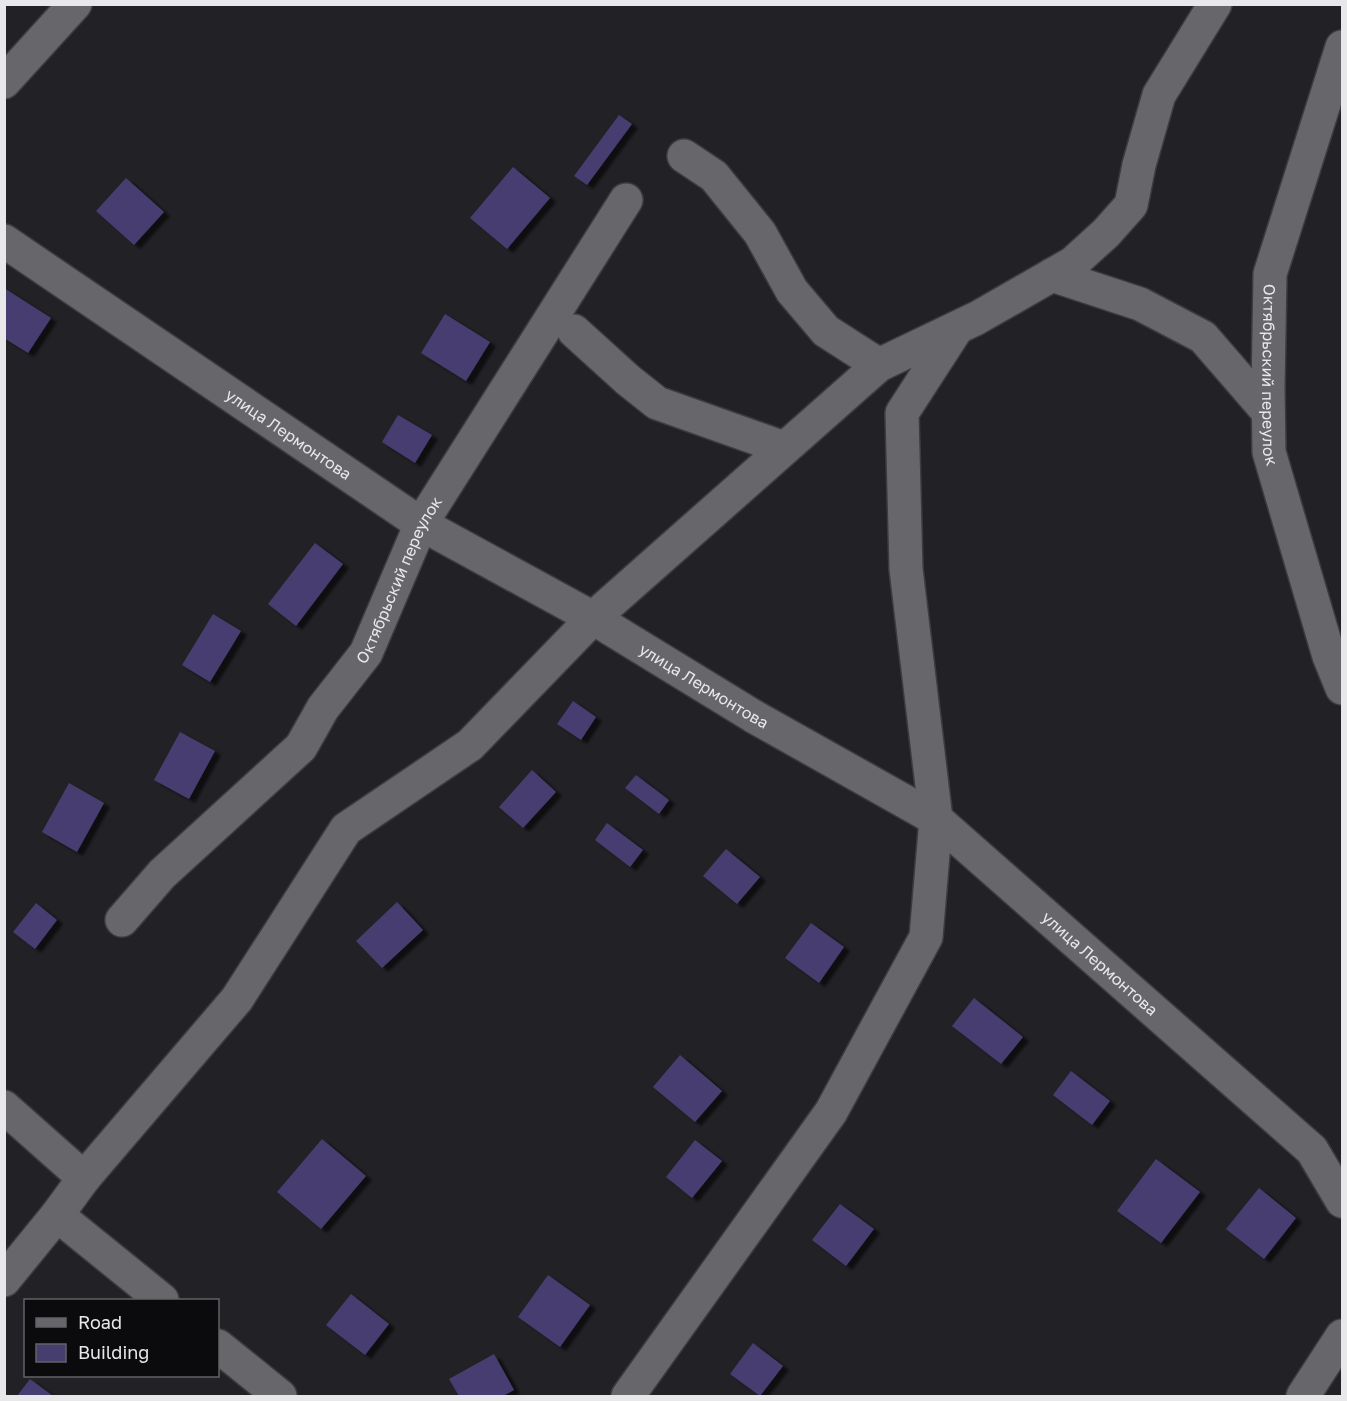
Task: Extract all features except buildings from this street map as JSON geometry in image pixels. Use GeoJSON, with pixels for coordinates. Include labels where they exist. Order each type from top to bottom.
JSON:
{"type":"FeatureCollection","features":[{"type":"Feature","properties":{"kind":"street"},"geometry":{"type":"LineString","coordinates":[[4,82],[75,4]]}},
{"type":"Feature","properties":{"kind":"street"},"geometry":{"type":"LineString","coordinates":[[4,1280],[84,1178],[237,999],[346,829],[470,745],[593,618],[879,365],[977,318],[1073,263],[1106,233],[1131,205],[1139,165],[1159,95],[1215,4]]}},
{"type":"Feature","properties":{"kind":"street","name":"Октябрьский переулок"},"geometry":{"type":"LineString","coordinates":[[1342,47],[1270,274],[1268,412],[1269,452],[1336,652],[1342,688]]}},
{"type":"Feature","properties":{"kind":"street"},"geometry":{"type":"LineString","coordinates":[[684,156],[714,176],[728,192],[760,233],[792,291],[826,331],[879,365]]}},
{"type":"Feature","properties":{"kind":"street","name":"Октябрьский переулок"},"geometry":{"type":"LineString","coordinates":[[122,920],[162,874],[301,747],[323,708],[366,653],[421,524],[626,200]]}},
{"type":"Feature","properties":{"kind":"street","name":"улица Лермонтова"},"geometry":{"type":"LineString","coordinates":[[4,241],[421,524],[593,618],[753,716],[936,819],[1312,1150],[1342,1201]]}},
{"type":"Feature","properties":{"kind":"street"},"geometry":{"type":"LineString","coordinates":[[1052,275],[1140,304],[1203,337],[1268,412]]}},
{"type":"Feature","properties":{"kind":"street"},"geometry":{"type":"LineString","coordinates":[[628,1396],[831,1112],[926,937],[936,819],[906,569],[902,413],[957,328]]}},
{"type":"Feature","properties":{"kind":"street"},"geometry":{"type":"LineString","coordinates":[[574,332],[657,403],[784,448]]}},
{"type":"Feature","properties":{"kind":"street"},"geometry":{"type":"LineString","coordinates":[[4,1107],[84,1178]]}},
{"type":"Feature","properties":{"kind":"street"},"geometry":{"type":"LineString","coordinates":[[57,1215],[161,1299]]}},
{"type":"Feature","properties":{"kind":"street"},"geometry":{"type":"LineString","coordinates":[[1303,1396],[1342,1336]]}},
{"type":"Feature","properties":{"kind":"street"},"geometry":{"type":"LineString","coordinates":[[219,1347],[280,1396]]}}]}
